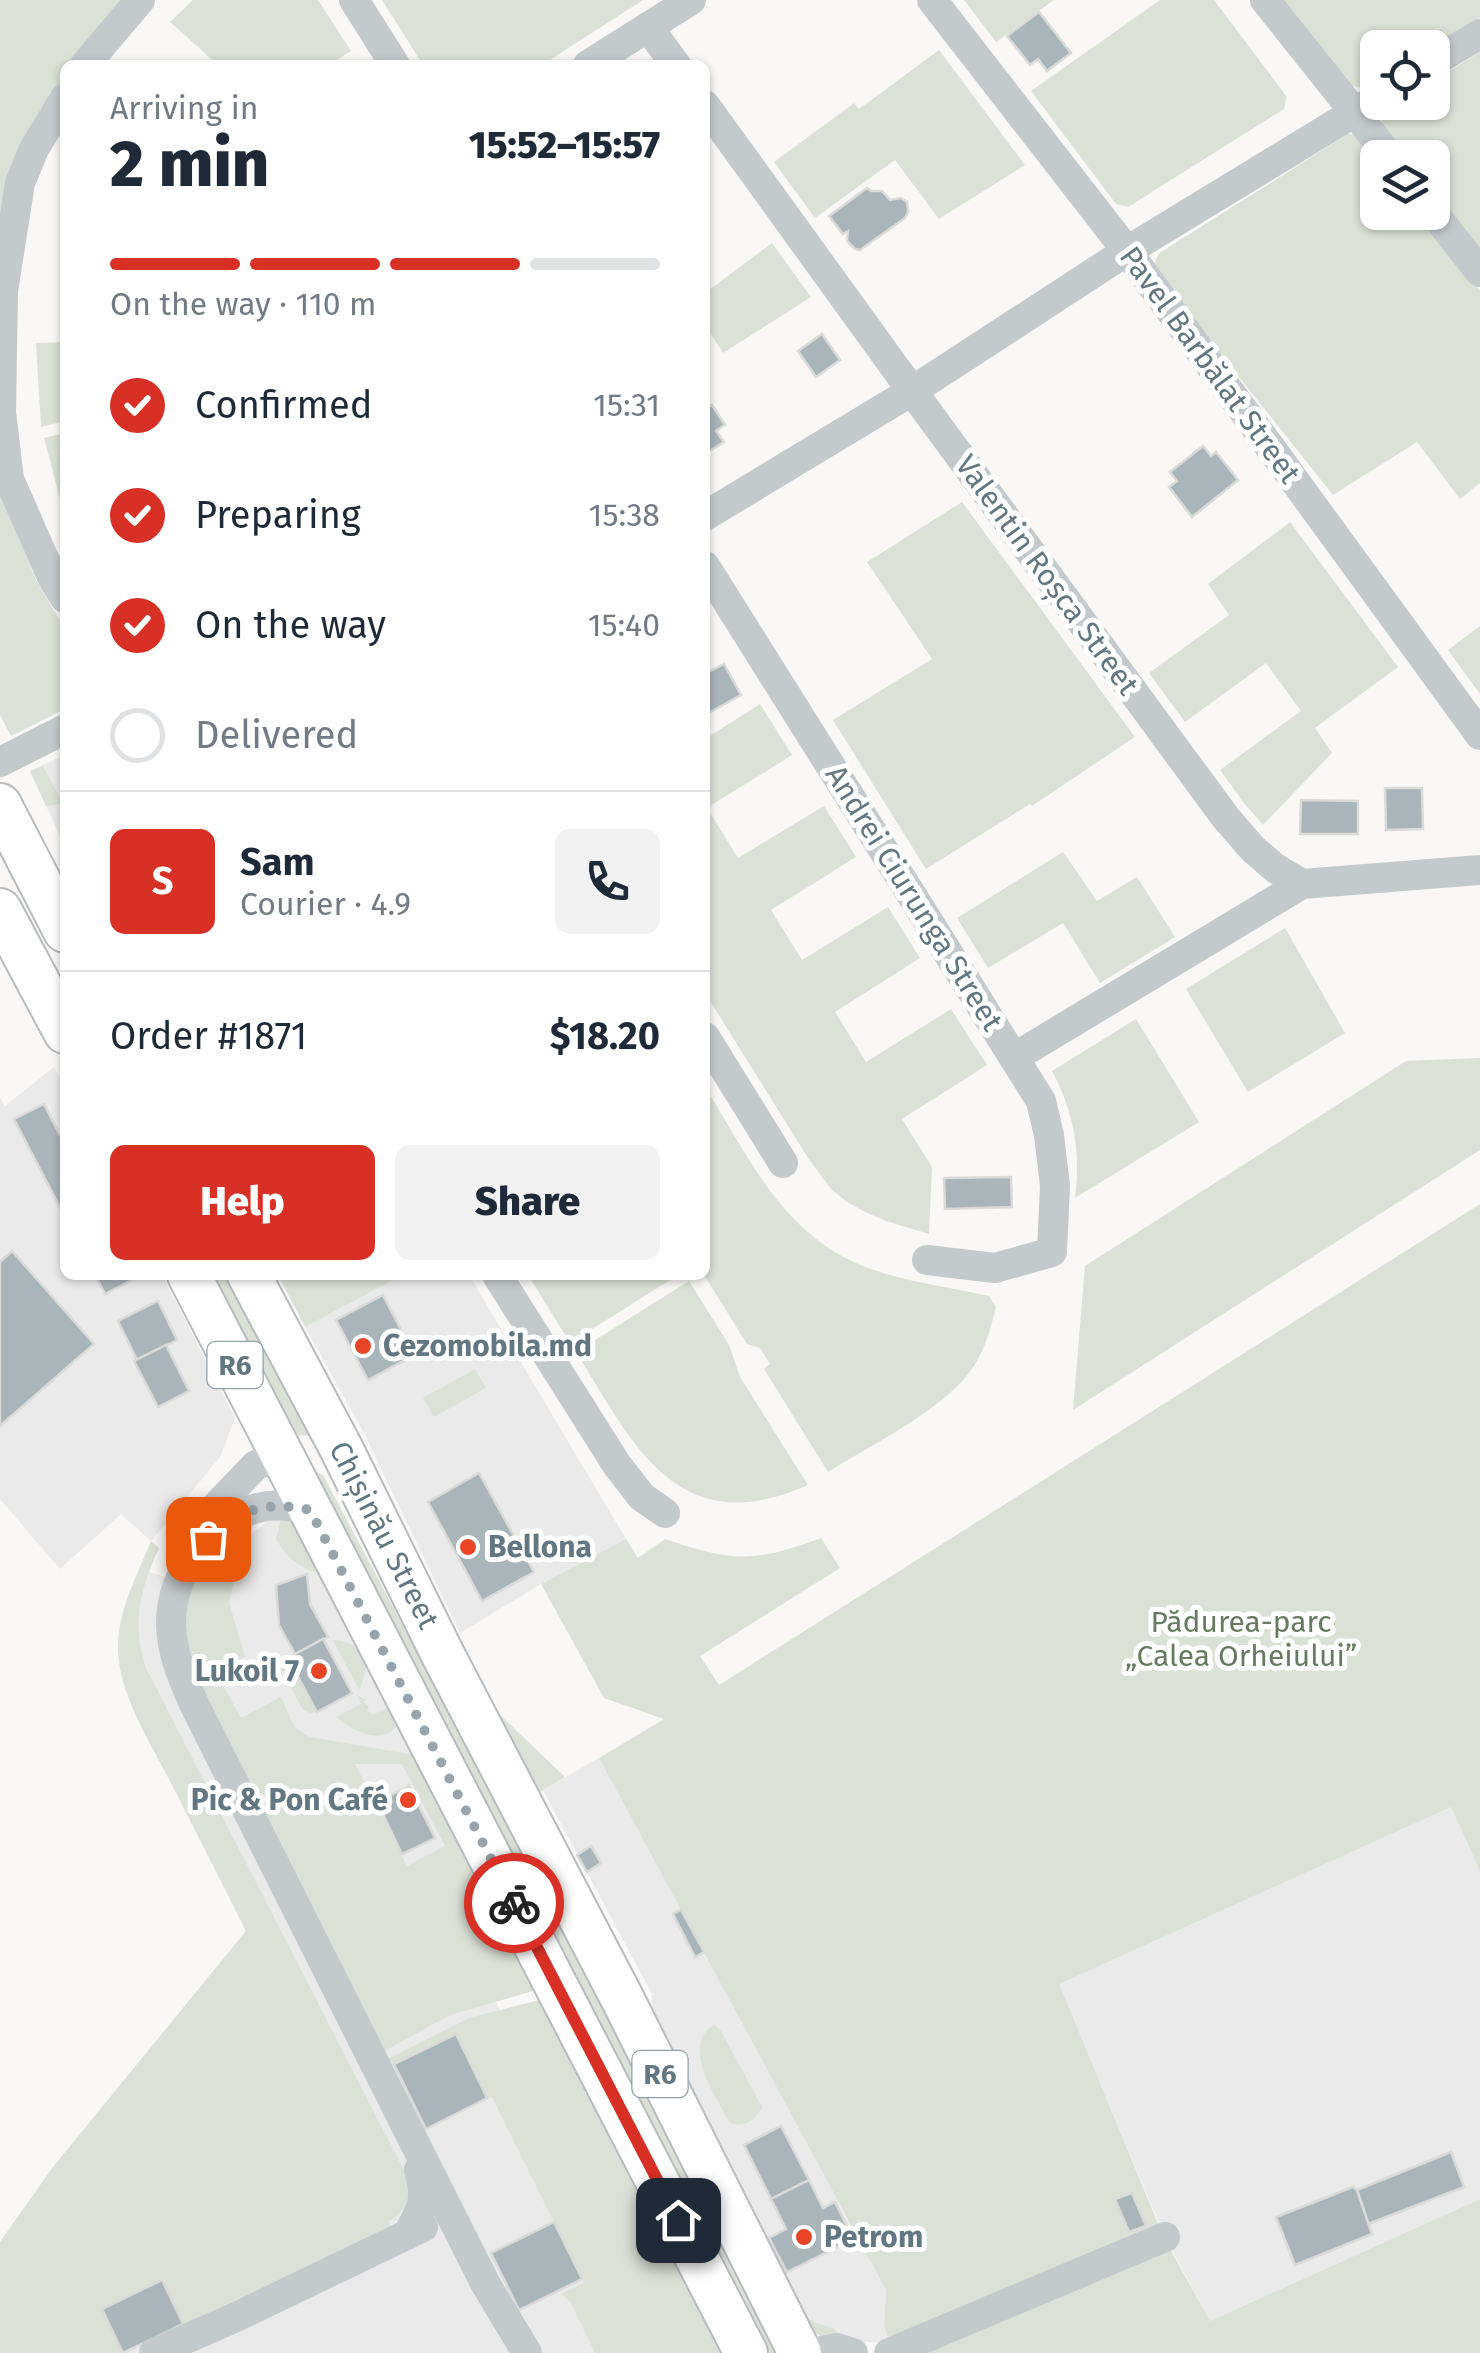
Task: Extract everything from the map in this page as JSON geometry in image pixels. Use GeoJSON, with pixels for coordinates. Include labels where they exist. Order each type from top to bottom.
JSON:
{"type":"FeatureCollection","features":[{"type":"Feature","properties":{"kind":"highway"},"geometry":{"type":"LineString","coordinates":[[0,805],[60,921]]}},
{"type":"Feature","properties":{"kind":"highway"},"geometry":{"type":"LineString","coordinates":[[0,910],[60,1023]]}},
{"type":"Feature","properties":{"kind":"highway","name":"R6"},"geometry":{"type":"LineString","coordinates":[[193,1280],[231,1356],[269,1460]]}},
{"type":"Feature","properties":{"kind":"highway","name":"Chișinău Street"},"geometry":{"type":"LineString","coordinates":[[252,1280],[342,1450],[800,2353]]}},
{"type":"Feature","properties":{"kind":"highway"},"geometry":{"type":"LineString","coordinates":[[269,1460],[342,1450]]}},
{"type":"Feature","properties":{"kind":"highway","name":"Chișinău Street"},"geometry":{"type":"LineString","coordinates":[[269,1460],[310,1510],[746,2353]]}},
{"type":"Feature","properties":{"kind":"street"},"geometry":{"type":"LineString","coordinates":[[88,60],[140,0]]}},
{"type":"Feature","properties":{"kind":"street"},"geometry":{"type":"LineString","coordinates":[[354,0],[392,60]]}},
{"type":"Feature","properties":{"kind":"street"},"geometry":{"type":"LineString","coordinates":[[596,60],[691,0]]}},
{"type":"Feature","properties":{"kind":"street","name":"Pavel Barbălat Street"},"geometry":{"type":"LineString","coordinates":[[932,0],[1127,251],[1480,735]]}},
{"type":"Feature","properties":{"kind":"street"},"geometry":{"type":"LineString","coordinates":[[1265,0],[1360,99]]}},
{"type":"Feature","properties":{"kind":"street"},"geometry":{"type":"LineString","coordinates":[[648,26],[672,60]]}},
{"type":"Feature","properties":{"kind":"street"},"geometry":{"type":"LineString","coordinates":[[1450,53],[1480,34]]}},
{"type":"Feature","properties":{"kind":"street"},"geometry":{"type":"LineString","coordinates":[[60,106],[34,149],[20,182],[2,291],[1,412],[8,479],[60,590]]}},
{"type":"Feature","properties":{"kind":"street"},"geometry":{"type":"LineString","coordinates":[[710,513],[912,391],[1127,251],[1360,109]]}},
{"type":"Feature","properties":{"kind":"street","name":"Valentin Roșca Street"},"geometry":{"type":"LineString","coordinates":[[710,112],[1226,818],[1252,849],[1302,884]]}},
{"type":"Feature","properties":{"kind":"street"},"geometry":{"type":"LineString","coordinates":[[1447,230],[1480,272]]}},
{"type":"Feature","properties":{"kind":"street","name":"Andrei Ciurunga Street"},"geometry":{"type":"LineString","coordinates":[[710,574],[1041,1102],[1054,1186],[1052,1252],[996,1268],[927,1260]]}},
{"type":"Feature","properties":{"kind":"street"},"geometry":{"type":"LineString","coordinates":[[0,762],[60,732]]}},
{"type":"Feature","properties":{"kind":"street"},"geometry":{"type":"LineString","coordinates":[[1015,1058],[1302,884],[1480,870]]}},
{"type":"Feature","properties":{"kind":"street"},"geometry":{"type":"LineString","coordinates":[[710,1045],[783,1163]]}},
{"type":"Feature","properties":{"kind":"street"},"geometry":{"type":"LineString","coordinates":[[500,1280],[616,1465],[642,1497],[665,1513]]}},
{"type":"Feature","properties":{"kind":"street"},"geometry":{"type":"LineString","coordinates":[[269,1460],[207,1516],[172,1562],[157,1609],[161,1656],[172,1685],[420,2171],[427,2221]]}},
{"type":"Feature","properties":{"kind":"street"},"geometry":{"type":"LineString","coordinates":[[310,1510],[284,1505],[259,1508],[240,1515],[208,1539],[188,1563],[174,1594],[173,1648],[179,1670],[427,2221],[485,2283],[527,2353]]}},
{"type":"Feature","properties":{"kind":"street"},"geometry":{"type":"LineString","coordinates":[[154,2353],[427,2221]]}},
{"type":"Feature","properties":{"kind":"street"},"geometry":{"type":"LineString","coordinates":[[890,2353],[1165,2238]]}},
{"type":"Feature","properties":{"kind":"street"},"geometry":{"type":"LineString","coordinates":[[812,2353],[837,2348],[853,2353]]}},
{"type":"Feature","properties":{"kind":"shaded area"},"geometry":{"type":"Polygon","coordinates":[[[60,757],[60,836],[30,771],[60,757]]]}},
{"type":"Feature","properties":{"kind":"shaded area"},"geometry":{"type":"Polygon","coordinates":[[[54,1067],[60,1078],[60,1280],[165,1280],[235,1418],[220,1457],[151,1541],[121,1514],[60,1569],[0,1499],[0,1098],[5,1106],[54,1067]]]}},
{"type":"Feature","properties":{"kind":"shaded area"},"geometry":{"type":"Polygon","coordinates":[[[394,1280],[472,1280],[626,1539],[460,1633],[364,1433],[305,1327],[394,1280]]]}},
{"type":"Feature","properties":{"kind":"shaded area"},"geometry":{"type":"Polygon","coordinates":[[[283,1511],[289,1512],[420,1756],[398,1753],[446,1846],[425,1859],[671,2353],[0,2353],[0,2242],[53,2167],[246,1931],[136,1714],[121,1673],[118,1651],[126,1602],[139,1569],[220,1594],[245,1538],[283,1511]]]}},
{"type":"Feature","properties":{"kind":"shaded area"},"geometry":{"type":"Polygon","coordinates":[[[599,1758],[886,2290],[884,2326],[890,2343],[834,2341],[812,2331],[652,2026],[652,1994],[543,1790],[599,1758]]]}},
{"type":"Feature","properties":{"kind":"shaded area"},"geometry":{"type":"Polygon","coordinates":[[[1451,1807],[1480,1871],[1480,2199],[1210,2321],[1165,2237],[1058,1984],[1451,1807]]]}},
{"type":"Feature","properties":{"kind":"green space"},"geometry":{"type":"Polygon","coordinates":[[[0,0],[130,0],[81,60],[60,60],[60,97],[0,256],[0,0]]]}},
{"type":"Feature","properties":{"kind":"green space"},"geometry":{"type":"Polygon","coordinates":[[[193,0],[318,0],[351,51],[336,60],[212,60],[170,22],[193,0]]]}},
{"type":"Feature","properties":{"kind":"green space"},"geometry":{"type":"Polygon","coordinates":[[[382,0],[643,0],[550,60],[420,60],[382,0]]]}},
{"type":"Feature","properties":{"kind":"green space"},"geometry":{"type":"Polygon","coordinates":[[[964,0],[1054,0],[996,42],[964,0]]]}},
{"type":"Feature","properties":{"kind":"green space"},"geometry":{"type":"Polygon","coordinates":[[[1160,0],[1214,0],[1287,97],[1284,109],[1128,207],[1116,204],[1031,91],[1160,0]]]}},
{"type":"Feature","properties":{"kind":"green space"},"geometry":{"type":"Polygon","coordinates":[[[1283,0],[1480,0],[1480,18],[1450,36],[1450,30],[1360,30],[1360,88],[1347,85],[1283,0]]]}},
{"type":"Feature","properties":{"kind":"green space"},"geometry":{"type":"Polygon","coordinates":[[[939,50],[1025,165],[939,219],[895,160],[815,218],[774,162],[854,103],[859,109],[939,50]]]}},
{"type":"Feature","properties":{"kind":"green space"},"geometry":{"type":"Polygon","coordinates":[[[1480,52],[1480,252],[1450,214],[1450,140],[1391,140],[1382,129],[1381,120],[1450,120],[1450,71],[1480,52]]]}},
{"type":"Feature","properties":{"kind":"green space"},"geometry":{"type":"Polygon","coordinates":[[[1348,134],[1359,135],[1363,140],[1360,230],[1433,230],[1480,290],[1480,483],[1460,499],[1417,442],[1333,495],[1153,269],[1158,254],[1348,134]]]}},
{"type":"Feature","properties":{"kind":"green space"},"geometry":{"type":"Polygon","coordinates":[[[772,243],[811,297],[723,353],[710,333],[710,289],[772,243]]]}},
{"type":"Feature","properties":{"kind":"green space"},"geometry":{"type":"Polygon","coordinates":[[[60,342],[60,422],[41,427],[36,343],[60,342]]]}},
{"type":"Feature","properties":{"kind":"green space"},"geometry":{"type":"Polygon","coordinates":[[[60,434],[60,499],[44,438],[60,434]]]}},
{"type":"Feature","properties":{"kind":"green space"},"geometry":{"type":"Polygon","coordinates":[[[0,492],[36,580],[60,621],[60,712],[11,736],[0,715],[0,492]]]}},
{"type":"Feature","properties":{"kind":"green space"},"geometry":{"type":"Polygon","coordinates":[[[962,502],[1135,737],[1032,806],[926,869],[833,720],[932,659],[867,562],[962,502]]]}},
{"type":"Feature","properties":{"kind":"green space"},"geometry":{"type":"Polygon","coordinates":[[[1290,522],[1398,667],[1315,728],[1332,753],[1263,825],[1220,770],[1301,711],[1266,663],[1185,722],[1149,673],[1229,615],[1208,584],[1290,522]]]}},
{"type":"Feature","properties":{"kind":"green space"},"geometry":{"type":"Polygon","coordinates":[[[1480,626],[1480,694],[1448,650],[1480,626]]]}},
{"type":"Feature","properties":{"kind":"green space"},"geometry":{"type":"Polygon","coordinates":[[[760,704],[792,755],[710,806],[710,736],[760,704]]]}},
{"type":"Feature","properties":{"kind":"green space"},"geometry":{"type":"Polygon","coordinates":[[[43,766],[60,804],[46,806],[30,771],[43,766]]]}},
{"type":"Feature","properties":{"kind":"green space"},"geometry":{"type":"Polygon","coordinates":[[[824,806],[856,857],[771,910],[802,960],[888,907],[920,958],[835,1012],[866,1062],[951,1009],[987,1065],[902,1119],[932,1167],[929,1234],[886,1221],[847,1202],[831,1189],[710,1001],[710,813],[738,858],[824,806]]]}},
{"type":"Feature","properties":{"kind":"green space"},"geometry":{"type":"Polygon","coordinates":[[[1063,852],[1097,901],[1137,877],[1175,937],[1100,983],[1063,923],[988,968],[957,918],[1063,852]]]}},
{"type":"Feature","properties":{"kind":"green space"},"geometry":{"type":"Polygon","coordinates":[[[1285,928],[1345,1033],[1248,1092],[1186,989],[1285,928]]]}},
{"type":"Feature","properties":{"kind":"green space"},"geometry":{"type":"Polygon","coordinates":[[[1136,1019],[1199,1122],[1075,1198],[1074,1133],[1052,1071],[1136,1019]]]}},
{"type":"Feature","properties":{"kind":"green space"},"geometry":{"type":"Polygon","coordinates":[[[1480,1058],[1480,1150],[1073,1410],[1085,1266],[1406,1061],[1480,1058]]]}},
{"type":"Feature","properties":{"kind":"green space"},"geometry":{"type":"Polygon","coordinates":[[[710,1095],[771,1192],[813,1236],[868,1268],[989,1296],[996,1307],[982,1352],[962,1382],[907,1425],[828,1472],[764,1369],[770,1364],[760,1348],[747,1344],[707,1280],[710,1095]]]}},
{"type":"Feature","properties":{"kind":"green space","name":"Pădurea-parc „Calea Orheiului”"},"geometry":{"type":"Polygon","coordinates":[[[1480,1204],[1480,1871],[1451,1807],[1059,1984],[1160,2228],[890,2343],[884,2326],[886,2290],[599,1758],[664,1719],[604,1698],[541,1584],[626,1539],[638,1558],[665,1539],[709,1552],[743,1556],[778,1552],[821,1538],[840,1568],[700,1656],[719,1685],[1480,1204]]]}},
{"type":"Feature","properties":{"kind":"green space"},"geometry":{"type":"Polygon","coordinates":[[[210,1280],[234,1280],[318,1437],[291,1434],[210,1280]]]}},
{"type":"Feature","properties":{"kind":"green space"},"geometry":{"type":"Polygon","coordinates":[[[281,1280],[394,1280],[305,1327],[281,1280]]]}},
{"type":"Feature","properties":{"kind":"green space"},"geometry":{"type":"Polygon","coordinates":[[[531,1280],[670,1280],[570,1343],[531,1280]]]}},
{"type":"Feature","properties":{"kind":"green space"},"geometry":{"type":"Polygon","coordinates":[[[689,1281],[729,1345],[740,1377],[808,1485],[763,1500],[725,1502],[692,1493],[665,1475],[640,1450],[576,1352],[689,1281]]]}},
{"type":"Feature","properties":{"kind":"green space"},"geometry":{"type":"Polygon","coordinates":[[[475,1369],[486,1388],[434,1417],[423,1398],[475,1369]]]}},
{"type":"Feature","properties":{"kind":"green space"},"geometry":{"type":"Polygon","coordinates":[[[310,1469],[323,1475],[781,2353],[770,2353],[310,1469]]]}},
{"type":"Feature","properties":{"kind":"green space"},"geometry":{"type":"Polygon","coordinates":[[[283,1511],[289,1512],[318,1567],[313,1572],[292,1559],[276,1539],[283,1511]]]}},
{"type":"Feature","properties":{"kind":"green space"},"geometry":{"type":"Polygon","coordinates":[[[237,1531],[245,1538],[229,1602],[245,1657],[216,1672],[241,1718],[281,1697],[295,1728],[310,1737],[420,1756],[544,1988],[450,2015],[379,2054],[231,1763],[179,1631],[193,1573],[218,1541],[237,1531]],[[355,1764],[407,1866],[445,1846],[402,1764],[355,1764]]]}},
{"type":"Feature","properties":{"kind":"green space"},"geometry":{"type":"Polygon","coordinates":[[[151,1541],[159,1548],[147,1578],[139,1621],[146,1668],[412,2186],[404,2207],[388,2222],[392,2229],[183,2324],[162,2280],[103,2308],[122,2353],[0,2353],[0,2242],[53,2167],[246,1931],[145,1733],[120,1668],[121,1622],[151,1541]]]}},
{"type":"Feature","properties":{"kind":"green space"},"geometry":{"type":"Polygon","coordinates":[[[333,1640],[352,1645],[362,1656],[365,1672],[359,1690],[333,1640]]]}},
{"type":"Feature","properties":{"kind":"green space"},"geometry":{"type":"Polygon","coordinates":[[[288,1658],[317,1712],[303,1710],[281,1669],[288,1658]]]}},
{"type":"Feature","properties":{"kind":"green space"},"geometry":{"type":"Polygon","coordinates":[[[357,1695],[366,1700],[372,1715],[387,1708],[393,1711],[398,1724],[376,1736],[336,1717],[361,1704],[357,1695]]]}},
{"type":"Feature","properties":{"kind":"green space"},"geometry":{"type":"Polygon","coordinates":[[[489,1711],[499,1714],[565,1777],[533,1796],[489,1711]]]}},
{"type":"Feature","properties":{"kind":"green space"},"geometry":{"type":"Polygon","coordinates":[[[547,1998],[730,2353],[595,2353],[570,2301],[561,2294],[584,2283],[492,2097],[487,2098],[456,2034],[389,2067],[386,2060],[469,2018],[547,1998]]]}},
{"type":"Feature","properties":{"kind":"green space"},"geometry":{"type":"Polygon","coordinates":[[[657,2022],[809,2320],[835,2329],[839,2337],[827,2340],[812,2331],[657,2022]]]}},
{"type":"Feature","properties":{"kind":"green space"},"geometry":{"type":"Polygon","coordinates":[[[714,2025],[721,2031],[762,2107],[745,2124],[730,2123],[704,2072],[700,2045],[704,2034],[714,2025]]]}},
{"type":"Feature","properties":{"kind":"green space"},"geometry":{"type":"Polygon","coordinates":[[[1480,2199],[1480,2353],[923,2353],[1169,2247],[1210,2321],[1480,2199]]]}},
{"type":"Feature","properties":{"kind":"building"},"geometry":{"type":"Polygon","coordinates":[[[1039,12],[1071,53],[1047,71],[1038,59],[1030,65],[1007,36],[1039,12]]]}},
{"type":"Feature","properties":{"kind":"building"},"geometry":{"type":"Polygon","coordinates":[[[867,188],[882,191],[890,200],[901,198],[907,202],[908,212],[860,250],[847,241],[848,231],[843,234],[829,216],[867,188]]]}},
{"type":"Feature","properties":{"kind":"building"},"geometry":{"type":"Polygon","coordinates":[[[822,334],[840,360],[816,377],[798,351],[822,334]]]}},
{"type":"Feature","properties":{"kind":"building"},"geometry":{"type":"Polygon","coordinates":[[[710,406],[725,425],[716,431],[724,442],[710,451],[710,406]]]}},
{"type":"Feature","properties":{"kind":"building"},"geometry":{"type":"Polygon","coordinates":[[[1203,446],[1211,456],[1216,452],[1238,480],[1192,517],[1169,487],[1177,481],[1170,472],[1203,446]]]}},
{"type":"Feature","properties":{"kind":"building"},"geometry":{"type":"Polygon","coordinates":[[[724,664],[741,695],[710,712],[710,671],[724,664]]]}},
{"type":"Feature","properties":{"kind":"building"},"geometry":{"type":"Polygon","coordinates":[[[1385,788],[1422,788],[1423,829],[1386,830],[1385,788]]]}},
{"type":"Feature","properties":{"kind":"building"},"geometry":{"type":"Polygon","coordinates":[[[1301,800],[1358,801],[1358,834],[1300,834],[1301,800]]]}},
{"type":"Feature","properties":{"kind":"building"},"geometry":{"type":"Polygon","coordinates":[[[44,1104],[60,1135],[60,1207],[14,1119],[44,1104]]]}},
{"type":"Feature","properties":{"kind":"building"},"geometry":{"type":"Polygon","coordinates":[[[1011,1177],[1012,1207],[945,1209],[944,1178],[1011,1177]]]}},
{"type":"Feature","properties":{"kind":"building"},"geometry":{"type":"Polygon","coordinates":[[[12,1251],[94,1344],[0,1426],[0,1262],[12,1251]]]}},
{"type":"Feature","properties":{"kind":"building"},"geometry":{"type":"Polygon","coordinates":[[[98,1280],[132,1280],[105,1294],[98,1280]]]}},
{"type":"Feature","properties":{"kind":"building"},"geometry":{"type":"Polygon","coordinates":[[[383,1295],[414,1355],[368,1380],[336,1320],[383,1295]]]}},
{"type":"Feature","properties":{"kind":"building"},"geometry":{"type":"Polygon","coordinates":[[[158,1301],[177,1340],[137,1360],[118,1321],[158,1301]]]}},
{"type":"Feature","properties":{"kind":"building"},"geometry":{"type":"Polygon","coordinates":[[[166,1345],[189,1391],[158,1407],[134,1361],[166,1345]]]}},
{"type":"Feature","properties":{"kind":"building"},"geometry":{"type":"Polygon","coordinates":[[[479,1473],[534,1572],[482,1601],[428,1502],[479,1473]]]}},
{"type":"Feature","properties":{"kind":"building"},"geometry":{"type":"Polygon","coordinates":[[[307,1574],[310,1604],[328,1637],[295,1654],[279,1625],[276,1585],[307,1574]]]}},
{"type":"Feature","properties":{"kind":"building"},"geometry":{"type":"Polygon","coordinates":[[[323,1639],[352,1693],[317,1712],[288,1658],[323,1639]]]}},
{"type":"Feature","properties":{"kind":"building"},"geometry":{"type":"Polygon","coordinates":[[[409,1786],[435,1838],[402,1854],[377,1802],[409,1786]]]}},
{"type":"Feature","properties":{"kind":"building"},"geometry":{"type":"Polygon","coordinates":[[[591,1846],[601,1863],[587,1872],[577,1855],[591,1846]]]}},
{"type":"Feature","properties":{"kind":"building"},"geometry":{"type":"Polygon","coordinates":[[[681,1910],[704,1952],[695,1957],[673,1914],[681,1910]]]}},
{"type":"Feature","properties":{"kind":"building"},"geometry":{"type":"Polygon","coordinates":[[[456,2034],[487,2098],[426,2129],[394,2064],[456,2034]]]}},
{"type":"Feature","properties":{"kind":"building"},"geometry":{"type":"Polygon","coordinates":[[[781,2126],[809,2180],[771,2199],[744,2145],[781,2126]]]}},
{"type":"Feature","properties":{"kind":"building"},"geometry":{"type":"Polygon","coordinates":[[[1451,2152],[1464,2187],[1368,2224],[1357,2190],[1451,2152]]]}},
{"type":"Feature","properties":{"kind":"building"},"geometry":{"type":"Polygon","coordinates":[[[809,2180],[823,2208],[835,2202],[853,2239],[787,2272],[769,2238],[786,2229],[771,2199],[809,2180]]]}},
{"type":"Feature","properties":{"kind":"building"},"geometry":{"type":"Polygon","coordinates":[[[1353,2187],[1372,2234],[1295,2265],[1276,2217],[1353,2187]]]}},
{"type":"Feature","properties":{"kind":"building"},"geometry":{"type":"Polygon","coordinates":[[[1132,2193],[1146,2226],[1129,2232],[1115,2199],[1132,2193]]]}},
{"type":"Feature","properties":{"kind":"building"},"geometry":{"type":"Polygon","coordinates":[[[554,2222],[582,2279],[519,2310],[491,2253],[554,2222]]]}},
{"type":"Feature","properties":{"kind":"building"},"geometry":{"type":"Polygon","coordinates":[[[162,2280],[183,2324],[123,2353],[102,2309],[162,2280]]]}},
{"type":"Feature","properties":{"kind":"way so far"},"geometry":{"type":"LineString","coordinates":[[208,1539],[240,1515],[259,1508],[284,1505],[310,1510],[514,1903]]}},
{"type":"Feature","properties":{"kind":"place","name":"Cezomobila.md"},"geometry":{"type":"Point","coordinates":[363,1346]}},
{"type":"Feature","properties":{"kind":"place","name":"Bellona"},"geometry":{"type":"Point","coordinates":[468,1547]}},
{"type":"Feature","properties":{"kind":"place","name":"Lukoil 7"},"geometry":{"type":"Point","coordinates":[319,1671]}},
{"type":"Feature","properties":{"kind":"place","name":"Pic & Pon Café"},"geometry":{"type":"Point","coordinates":[408,1800]}},
{"type":"Feature","properties":{"kind":"place","name":"Petrom"},"geometry":{"type":"Point","coordinates":[804,2237]}},
{"type":"Feature","properties":{"kind":"route"},"geometry":{"type":"LineString","coordinates":[[514,1903],[678,2220]]}}]}
